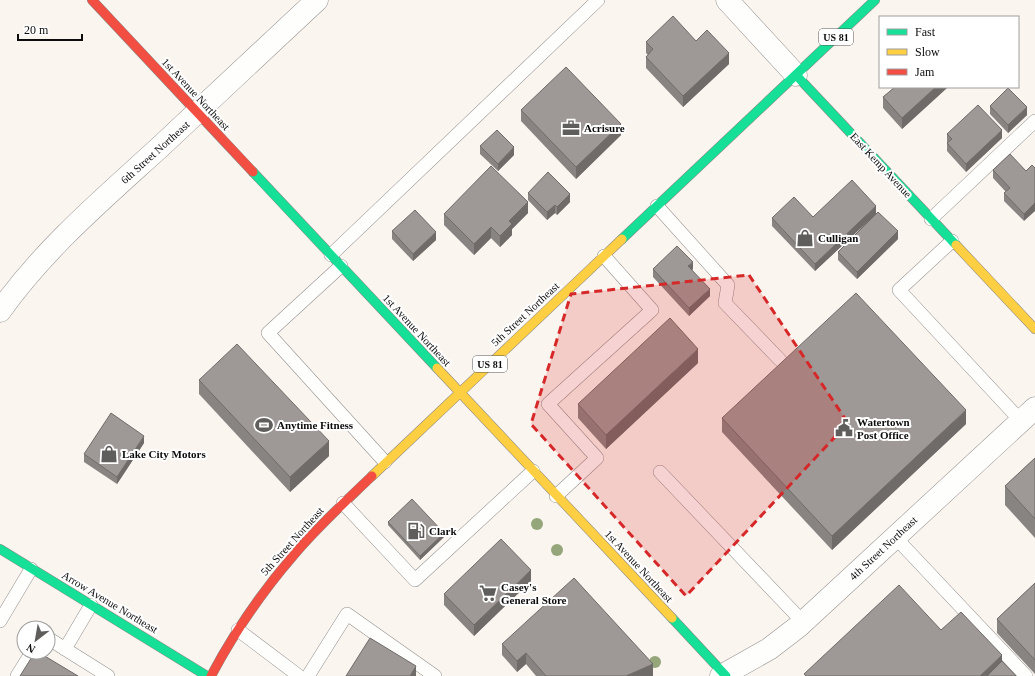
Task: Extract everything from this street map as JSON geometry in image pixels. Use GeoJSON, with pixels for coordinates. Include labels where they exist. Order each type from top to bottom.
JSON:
{"type":"FeatureCollection","features":[{"type":"Feature","properties":{"kind":"main road","name":"1st Avenue Northeast"},"geometry":{"type":"LineString","coordinates":[[92,0],[724,676]]}},
{"type":"Feature","properties":{"kind":"main road","name":"US 81"},"geometry":{"type":"LineString","coordinates":[[796,75],[875,0]]}},
{"type":"Feature","properties":{"kind":"main road","name":"5th Street Northeast"},"geometry":{"type":"LineString","coordinates":[[211,676],[238,630],[268,587],[294,554],[343,503],[796,75]]}},
{"type":"Feature","properties":{"kind":"main road","name":"East Kemp Avenue"},"geometry":{"type":"LineString","coordinates":[[796,75],[1035,329]]}},
{"type":"Feature","properties":{"kind":"main road","name":"Arrow Avenue Northeast"},"geometry":{"type":"LineString","coordinates":[[0,549],[207,676]]}},
{"type":"Feature","properties":{"kind":"street","name":"6th Street Northeast"},"geometry":{"type":"LineString","coordinates":[[0,311],[17,287],[68,231],[197,113],[317,0]]}},
{"type":"Feature","properties":{"kind":"street","name":"East Kemp Avenue"},"geometry":{"type":"LineString","coordinates":[[727,0],[796,75]]}},
{"type":"Feature","properties":{"kind":"street","name":"4th Street Northeast"},"geometry":{"type":"LineString","coordinates":[[724,676],[769,649],[803,622],[1028,414]]}},
{"type":"Feature","properties":{"kind":"lane"},"geometry":{"type":"LineString","coordinates":[[331,255],[598,0]]}},
{"type":"Feature","properties":{"kind":"lane"},"geometry":{"type":"LineString","coordinates":[[931,219],[1035,121]]}},
{"type":"Feature","properties":{"kind":"lane"},"geometry":{"type":"LineString","coordinates":[[657,206],[728,285],[725,303],[780,360]]}},
{"type":"Feature","properties":{"kind":"lane"},"geometry":{"type":"LineString","coordinates":[[952,241],[899,290],[1028,414]]}},
{"type":"Feature","properties":{"kind":"lane"},"geometry":{"type":"LineString","coordinates":[[556,496],[597,458],[548,404],[652,310],[604,256]]}},
{"type":"Feature","properties":{"kind":"lane"},"geometry":{"type":"LineString","coordinates":[[341,266],[268,333],[385,462]]}},
{"type":"Feature","properties":{"kind":"lane"},"geometry":{"type":"LineString","coordinates":[[343,503],[415,580],[533,471]]}},
{"type":"Feature","properties":{"kind":"lane"},"geometry":{"type":"LineString","coordinates":[[660,472],[803,622]]}},
{"type":"Feature","properties":{"kind":"lane"},"geometry":{"type":"LineString","coordinates":[[895,537],[1026,676]]}},
{"type":"Feature","properties":{"kind":"lane"},"geometry":{"type":"LineString","coordinates":[[0,621],[31,569]]}},
{"type":"Feature","properties":{"kind":"lane"},"geometry":{"type":"LineString","coordinates":[[65,649],[91,605]]}},
{"type":"Feature","properties":{"kind":"lane"},"geometry":{"type":"LineString","coordinates":[[308,676],[347,614],[435,676]]}},
{"type":"Feature","properties":{"kind":"lane"},"geometry":{"type":"LineString","coordinates":[[238,630],[299,676]]}},
{"type":"Feature","properties":{"kind":"lane"},"geometry":{"type":"LineString","coordinates":[[56,643],[108,676]]}},
{"type":"Feature","properties":{"kind":"lane"},"geometry":{"type":"LineString","coordinates":[[17,676],[27,660]]}},
{"type":"Feature","properties":{"kind":"highlighted area"},"geometry":{"type":"Polygon","coordinates":[[[749,275],[848,423],[686,596],[531,424],[571,294],[749,275]]]}},
{"type":"Feature","properties":{"kind":"building"},"geometry":{"type":"Polygon","coordinates":[[[673,16],[696,41],[707,30],[729,53],[683,96],[646,57],[653,49],[646,42],[673,16]]]}},
{"type":"Feature","properties":{"kind":"building","name":"Acrisure"},"geometry":{"type":"Polygon","coordinates":[[[566,67],[621,124],[576,167],[521,110],[566,67]]]}},
{"type":"Feature","properties":{"kind":"building"},"geometry":{"type":"Polygon","coordinates":[[[894,88],[935,88],[902,118],[883,97],[894,88]]]}},
{"type":"Feature","properties":{"kind":"building"},"geometry":{"type":"Polygon","coordinates":[[[1008,88],[1027,107],[1008,125],[990,106],[1008,88]]]}},
{"type":"Feature","properties":{"kind":"building"},"geometry":{"type":"Polygon","coordinates":[[[978,105],[1002,130],[966,164],[947,143],[952,139],[947,134],[978,105]]]}},
{"type":"Feature","properties":{"kind":"building"},"geometry":{"type":"Polygon","coordinates":[[[497,130],[514,147],[498,164],[480,146],[497,130]]]}},
{"type":"Feature","properties":{"kind":"building"},"geometry":{"type":"Polygon","coordinates":[[[1010,154],[1026,171],[1032,165],[1035,168],[1035,203],[1024,214],[1004,193],[1010,188],[993,170],[1010,154]]]}},
{"type":"Feature","properties":{"kind":"building"},"geometry":{"type":"Polygon","coordinates":[[[491,166],[528,202],[509,221],[512,224],[500,236],[491,227],[474,244],[444,214],[491,166]]]}},
{"type":"Feature","properties":{"kind":"building"},"geometry":{"type":"Polygon","coordinates":[[[548,172],[570,194],[557,207],[555,205],[547,212],[528,193],[548,172]]]}},
{"type":"Feature","properties":{"kind":"building"},"geometry":{"type":"Polygon","coordinates":[[[852,180],[876,206],[815,264],[772,218],[794,197],[813,217],[852,180]]]}},
{"type":"Feature","properties":{"kind":"building"},"geometry":{"type":"Polygon","coordinates":[[[415,210],[436,232],[413,254],[392,231],[415,210]]]}},
{"type":"Feature","properties":{"kind":"building"},"geometry":{"type":"Polygon","coordinates":[[[878,212],[898,231],[857,272],[838,252],[878,212]]]}},
{"type":"Feature","properties":{"kind":"building"},"geometry":{"type":"Polygon","coordinates":[[[677,246],[693,262],[688,266],[710,289],[689,308],[653,269],[677,246]]]}},
{"type":"Feature","properties":{"kind":"building","name":"Watertown Post Office"},"geometry":{"type":"Polygon","coordinates":[[[856,293],[966,410],[832,536],[722,418],[856,293]]]}},
{"type":"Feature","properties":{"kind":"building"},"geometry":{"type":"Polygon","coordinates":[[[670,318],[698,349],[606,435],[578,404],[670,318]]]}},
{"type":"Feature","properties":{"kind":"building","name":"Anytime Fitness"},"geometry":{"type":"Polygon","coordinates":[[[237,344],[329,441],[290,477],[199,380],[237,344]]]}},
{"type":"Feature","properties":{"kind":"building"},"geometry":{"type":"Polygon","coordinates":[[[111,413],[144,436],[117,477],[84,454],[111,413]]]}},
{"type":"Feature","properties":{"kind":"building"},"geometry":{"type":"Polygon","coordinates":[[[1035,458],[1035,519],[1005,486],[1035,458]]]}},
{"type":"Feature","properties":{"kind":"building","name":"Clark"},"geometry":{"type":"Polygon","coordinates":[[[412,499],[444,533],[420,556],[388,522],[412,499]]]}},
{"type":"Feature","properties":{"kind":"building","name":"Casey's General Store"},"geometry":{"type":"Polygon","coordinates":[[[501,539],[531,570],[474,625],[444,594],[501,539]]]}},
{"type":"Feature","properties":{"kind":"building"},"geometry":{"type":"Polygon","coordinates":[[[574,578],[653,664],[626,676],[546,676],[526,653],[517,661],[502,644],[574,578]]]}},
{"type":"Feature","properties":{"kind":"building"},"geometry":{"type":"Polygon","coordinates":[[[1035,583],[1035,660],[997,619],[1035,583]]]}},
{"type":"Feature","properties":{"kind":"building"},"geometry":{"type":"Polygon","coordinates":[[[899,585],[941,630],[961,612],[1002,655],[980,676],[806,676],[804,674],[899,585]]]}},
{"type":"Feature","properties":{"kind":"building"},"geometry":{"type":"Polygon","coordinates":[[[370,638],[416,666],[410,676],[346,676],[370,638]]]}},
{"type":"Feature","properties":{"kind":"building"},"geometry":{"type":"Polygon","coordinates":[[[30,660],[51,660],[78,676],[20,676],[30,660]]]}},
{"type":"Feature","properties":{"kind":"building"},"geometry":{"type":"Polygon","coordinates":[[[1002,661],[1016,676],[987,676],[1002,661]]]}},
{"type":"Feature","properties":{"kind":"traffic: fast"},"geometry":{"type":"LineString","coordinates":[[622,239],[875,0]]}},
{"type":"Feature","properties":{"kind":"traffic: fast"},"geometry":{"type":"LineString","coordinates":[[796,75],[956,245]]}},
{"type":"Feature","properties":{"kind":"traffic: fast"},"geometry":{"type":"LineString","coordinates":[[253,172],[437,368]]}},
{"type":"Feature","properties":{"kind":"traffic: fast"},"geometry":{"type":"LineString","coordinates":[[0,549],[207,676]]}},
{"type":"Feature","properties":{"kind":"traffic: fast"},"geometry":{"type":"LineString","coordinates":[[672,618],[726,676]]}},
{"type":"Feature","properties":{"kind":"traffic: slow"},"geometry":{"type":"LineString","coordinates":[[372,476],[622,239]]}},
{"type":"Feature","properties":{"kind":"traffic: slow"},"geometry":{"type":"LineString","coordinates":[[956,245],[1035,329]]}},
{"type":"Feature","properties":{"kind":"traffic: slow"},"geometry":{"type":"LineString","coordinates":[[437,368],[672,618]]}},
{"type":"Feature","properties":{"kind":"traffic: jam"},"geometry":{"type":"LineString","coordinates":[[92,0],[253,172]]}},
{"type":"Feature","properties":{"kind":"traffic: jam"},"geometry":{"type":"LineString","coordinates":[[211,676],[229,644],[281,570],[321,525],[372,476]]}},
{"type":"Feature","properties":{"kind":"place","name":"Acrisure"},"geometry":{"type":"Point","coordinates":[571,128]}},
{"type":"Feature","properties":{"kind":"place","name":"Culligan"},"geometry":{"type":"Point","coordinates":[805,238]}},
{"type":"Feature","properties":{"kind":"place","name":"Anytime Fitness"},"geometry":{"type":"Point","coordinates":[264,425]}},
{"type":"Feature","properties":{"kind":"place","name":"Watertown Post Office"},"geometry":{"type":"Point","coordinates":[844,428]}},
{"type":"Feature","properties":{"kind":"place","name":"Lake City Motors"},"geometry":{"type":"Point","coordinates":[109,454]}},
{"type":"Feature","properties":{"kind":"place","name":"Clark"},"geometry":{"type":"Point","coordinates":[416,531]}},
{"type":"Feature","properties":{"kind":"place","name":"Casey's General Store"},"geometry":{"type":"Point","coordinates":[488,593]}}]}
